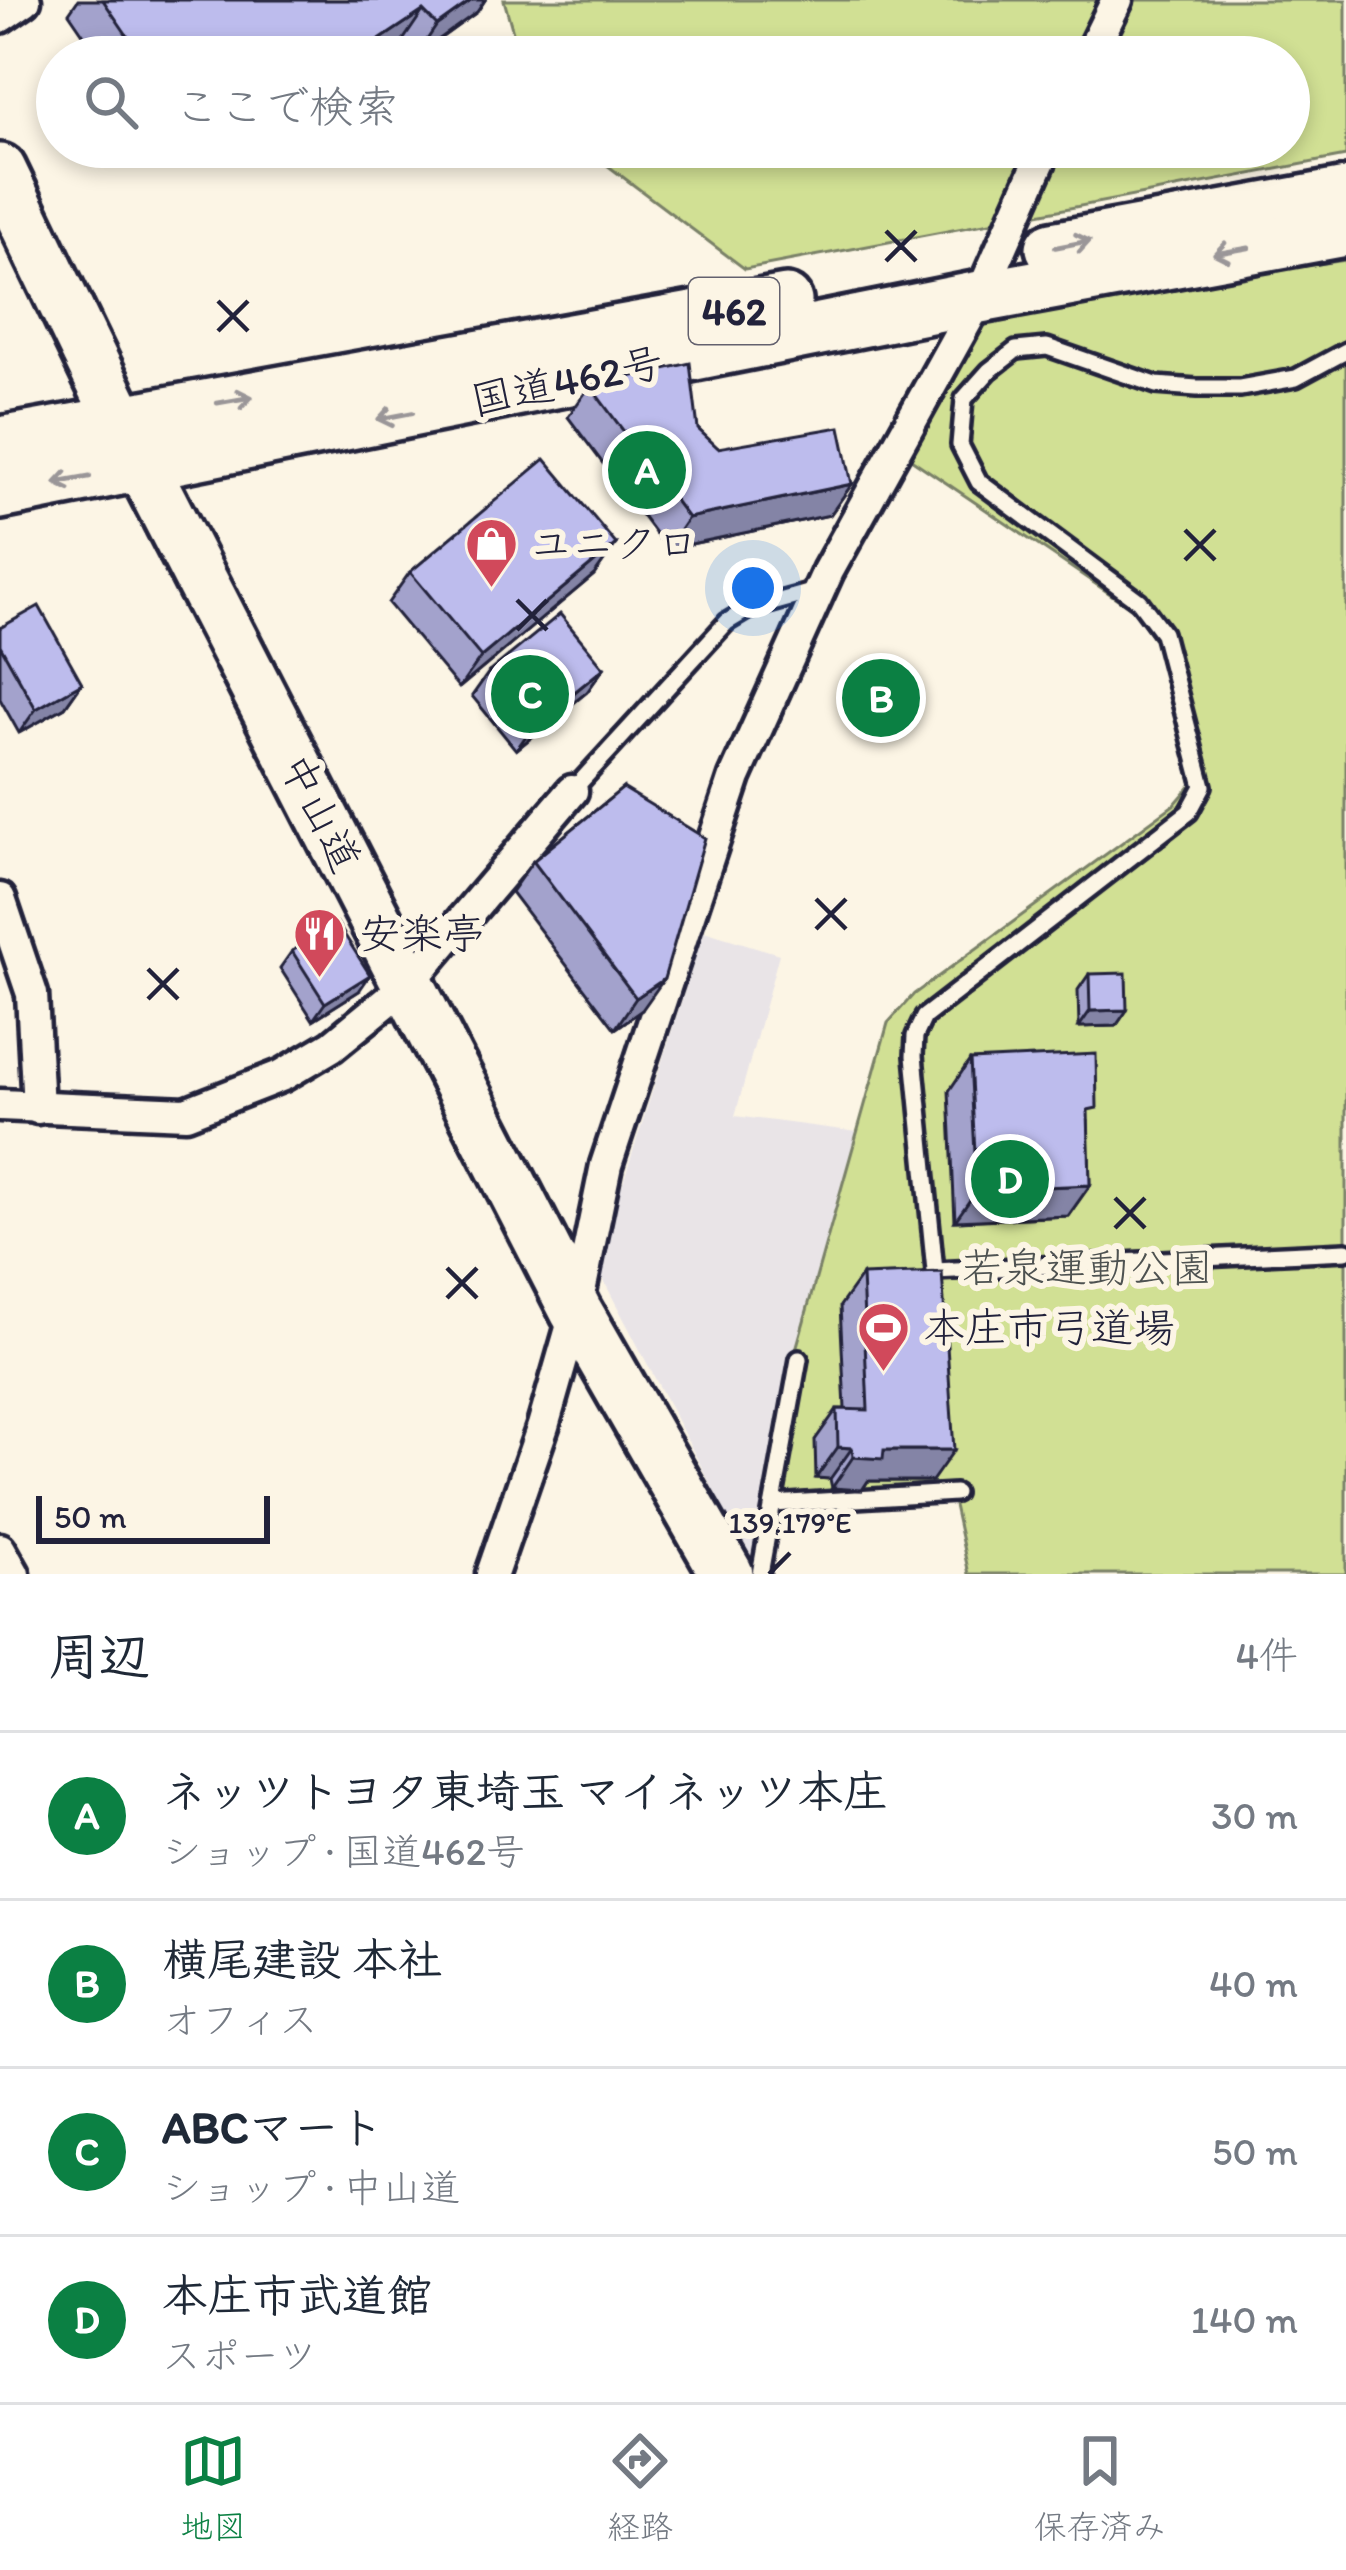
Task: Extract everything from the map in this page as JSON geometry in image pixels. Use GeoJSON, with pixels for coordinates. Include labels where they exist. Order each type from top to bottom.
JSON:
{"type":"FeatureCollection","features":[{"type":"Feature","properties":{"kind":"highway","name":"中山道"},"geometry":{"type":"LineString","coordinates":[[0,170],[143,467],[576,1311],[727,1574]]}},
{"type":"Feature","properties":{"kind":"highway","name":"国道462号"},"geometry":{"type":"LineString","coordinates":[[0,493],[143,467],[987,280],[1040,250],[1346,194]]}},
{"type":"Feature","properties":{"kind":"highway","name":"国道462号"},"geometry":{"type":"LineString","coordinates":[[0,443],[987,280],[1346,230]]}},
{"type":"Feature","properties":{"kind":"street"},"geometry":{"type":"LineString","coordinates":[[0,17],[25,0]]}},
{"type":"Feature","properties":{"kind":"street"},"geometry":{"type":"LineString","coordinates":[[1099,36],[1117,0]]}},
{"type":"Feature","properties":{"kind":"street"},"geometry":{"type":"LineString","coordinates":[[492,1574],[576,1311],[606,1165],[735,777],[820,590],[987,280],[1037,168]]}},
{"type":"Feature","properties":{"kind":"street"},"geometry":{"type":"LineString","coordinates":[[0,1106],[186,1113],[283,1075],[332,1046],[408,984],[572,791]]}},
{"type":"Feature","properties":{"kind":"street"},"geometry":{"type":"LineString","coordinates":[[0,899],[32,994],[38,1108]]}},
{"type":"Feature","properties":{"kind":"street"},"geometry":{"type":"LineString","coordinates":[[0,1549],[14,1574]]}},
{"type":"Feature","properties":{"kind":"lane"},"geometry":{"type":"LineString","coordinates":[[1346,351],[1296,378],[1240,388],[1196,388],[1156,385],[1046,347],[1016,350],[964,399],[960,446],[979,482],[1139,601],[1163,633],[1203,786],[1189,812],[924,1017],[915,1036],[914,1056],[935,1270],[1346,1251]]}},
{"type":"Feature","properties":{"kind":"lane"},"geometry":{"type":"LineString","coordinates":[[572,791],[727,622],[747,610],[820,590]]}},
{"type":"Feature","properties":{"kind":"lane"},"geometry":{"type":"LineString","coordinates":[[760,1574],[799,1360]]}},
{"type":"Feature","properties":{"kind":"lane"},"geometry":{"type":"LineString","coordinates":[[773,1504],[955,1493]]}},
{"type":"Feature","properties":{"kind":"shaded area"},"geometry":{"type":"Polygon","coordinates":[[[704,931],[779,954],[735,1116],[858,1132],[795,1353],[788,1353],[753,1565],[596,1266],[704,931]]]}},
{"type":"Feature","properties":{"kind":"green space"},"geometry":{"type":"Polygon","coordinates":[[[504,0],[1346,0],[1346,156],[1310,163],[1310,36],[514,36],[504,0]]]}},
{"type":"Feature","properties":{"kind":"green space"},"geometry":{"type":"Polygon","coordinates":[[[611,168],[1282,168],[745,269],[611,168]]]}},
{"type":"Feature","properties":{"kind":"green space","name":"若泉運動公園"},"geometry":{"type":"Polygon","coordinates":[[[1346,260],[1346,1574],[969,1574],[950,1487],[779,1499],[808,1357],[795,1353],[888,1023],[914,994],[1175,804],[1192,784],[1155,641],[1134,610],[905,455],[983,312],[1346,260]]]}},
{"type":"Feature","properties":{"kind":"building"},"geometry":{"type":"Polygon","coordinates":[[[103,0],[472,0],[437,25],[423,11],[386,36],[128,36],[103,0]]]}},
{"type":"Feature","properties":{"kind":"building"},"geometry":{"type":"Polygon","coordinates":[[[690,363],[698,429],[718,448],[840,427],[852,484],[688,518],[590,386],[690,363]]]}},
{"type":"Feature","properties":{"kind":"building","name":"ユニクロ"},"geometry":{"type":"Polygon","coordinates":[[[545,459],[616,544],[481,657],[410,572],[545,459]]]}},
{"type":"Feature","properties":{"kind":"building"},"geometry":{"type":"Polygon","coordinates":[[[39,606],[82,683],[36,709],[0,645],[0,628],[39,606]]]}},
{"type":"Feature","properties":{"kind":"building"},"geometry":{"type":"Polygon","coordinates":[[[560,614],[604,668],[533,726],[489,672],[560,614]]]}},
{"type":"Feature","properties":{"kind":"building"},"geometry":{"type":"Polygon","coordinates":[[[623,788],[705,838],[664,979],[636,998],[533,861],[623,788]]]}},
{"type":"Feature","properties":{"kind":"building"},"geometry":{"type":"Polygon","coordinates":[[[337,923],[370,975],[325,1003],[292,951],[337,923]]]}},
{"type":"Feature","properties":{"kind":"building"},"geometry":{"type":"Polygon","coordinates":[[[1126,973],[1127,1010],[1090,1011],[1089,974],[1126,973]]]}},
{"type":"Feature","properties":{"kind":"building"},"geometry":{"type":"Polygon","coordinates":[[[1096,1054],[1097,1108],[1088,1110],[1090,1185],[977,1190],[970,1060],[1096,1054]]]}},
{"type":"Feature","properties":{"kind":"building","name":"本庄市弓道場"},"geometry":{"type":"Polygon","coordinates":[[[942,1272],[954,1450],[884,1450],[883,1459],[853,1457],[852,1448],[838,1447],[837,1409],[868,1410],[862,1275],[942,1272]]]}},
{"type":"Feature","properties":{"kind":"place","name":"ネッツトヨタ東埼玉 マイネッツ本庄"},"geometry":{"type":"Point","coordinates":[647,470]}},
{"type":"Feature","properties":{"kind":"place","name":"ユニクロ"},"geometry":{"type":"Point","coordinates":[491,589]}},
{"type":"Feature","properties":{"kind":"place","name":"ABCマート"},"geometry":{"type":"Point","coordinates":[530,694]}},
{"type":"Feature","properties":{"kind":"place","name":"横尾建設 本社"},"geometry":{"type":"Point","coordinates":[881,698]}},
{"type":"Feature","properties":{"kind":"place","name":"安楽亭"},"geometry":{"type":"Point","coordinates":[320,979]}},
{"type":"Feature","properties":{"kind":"place","name":"本庄市武道館"},"geometry":{"type":"Point","coordinates":[1010,1179]}},
{"type":"Feature","properties":{"kind":"place","name":"本庄市弓道場"},"geometry":{"type":"Point","coordinates":[884,1373]}}]}
